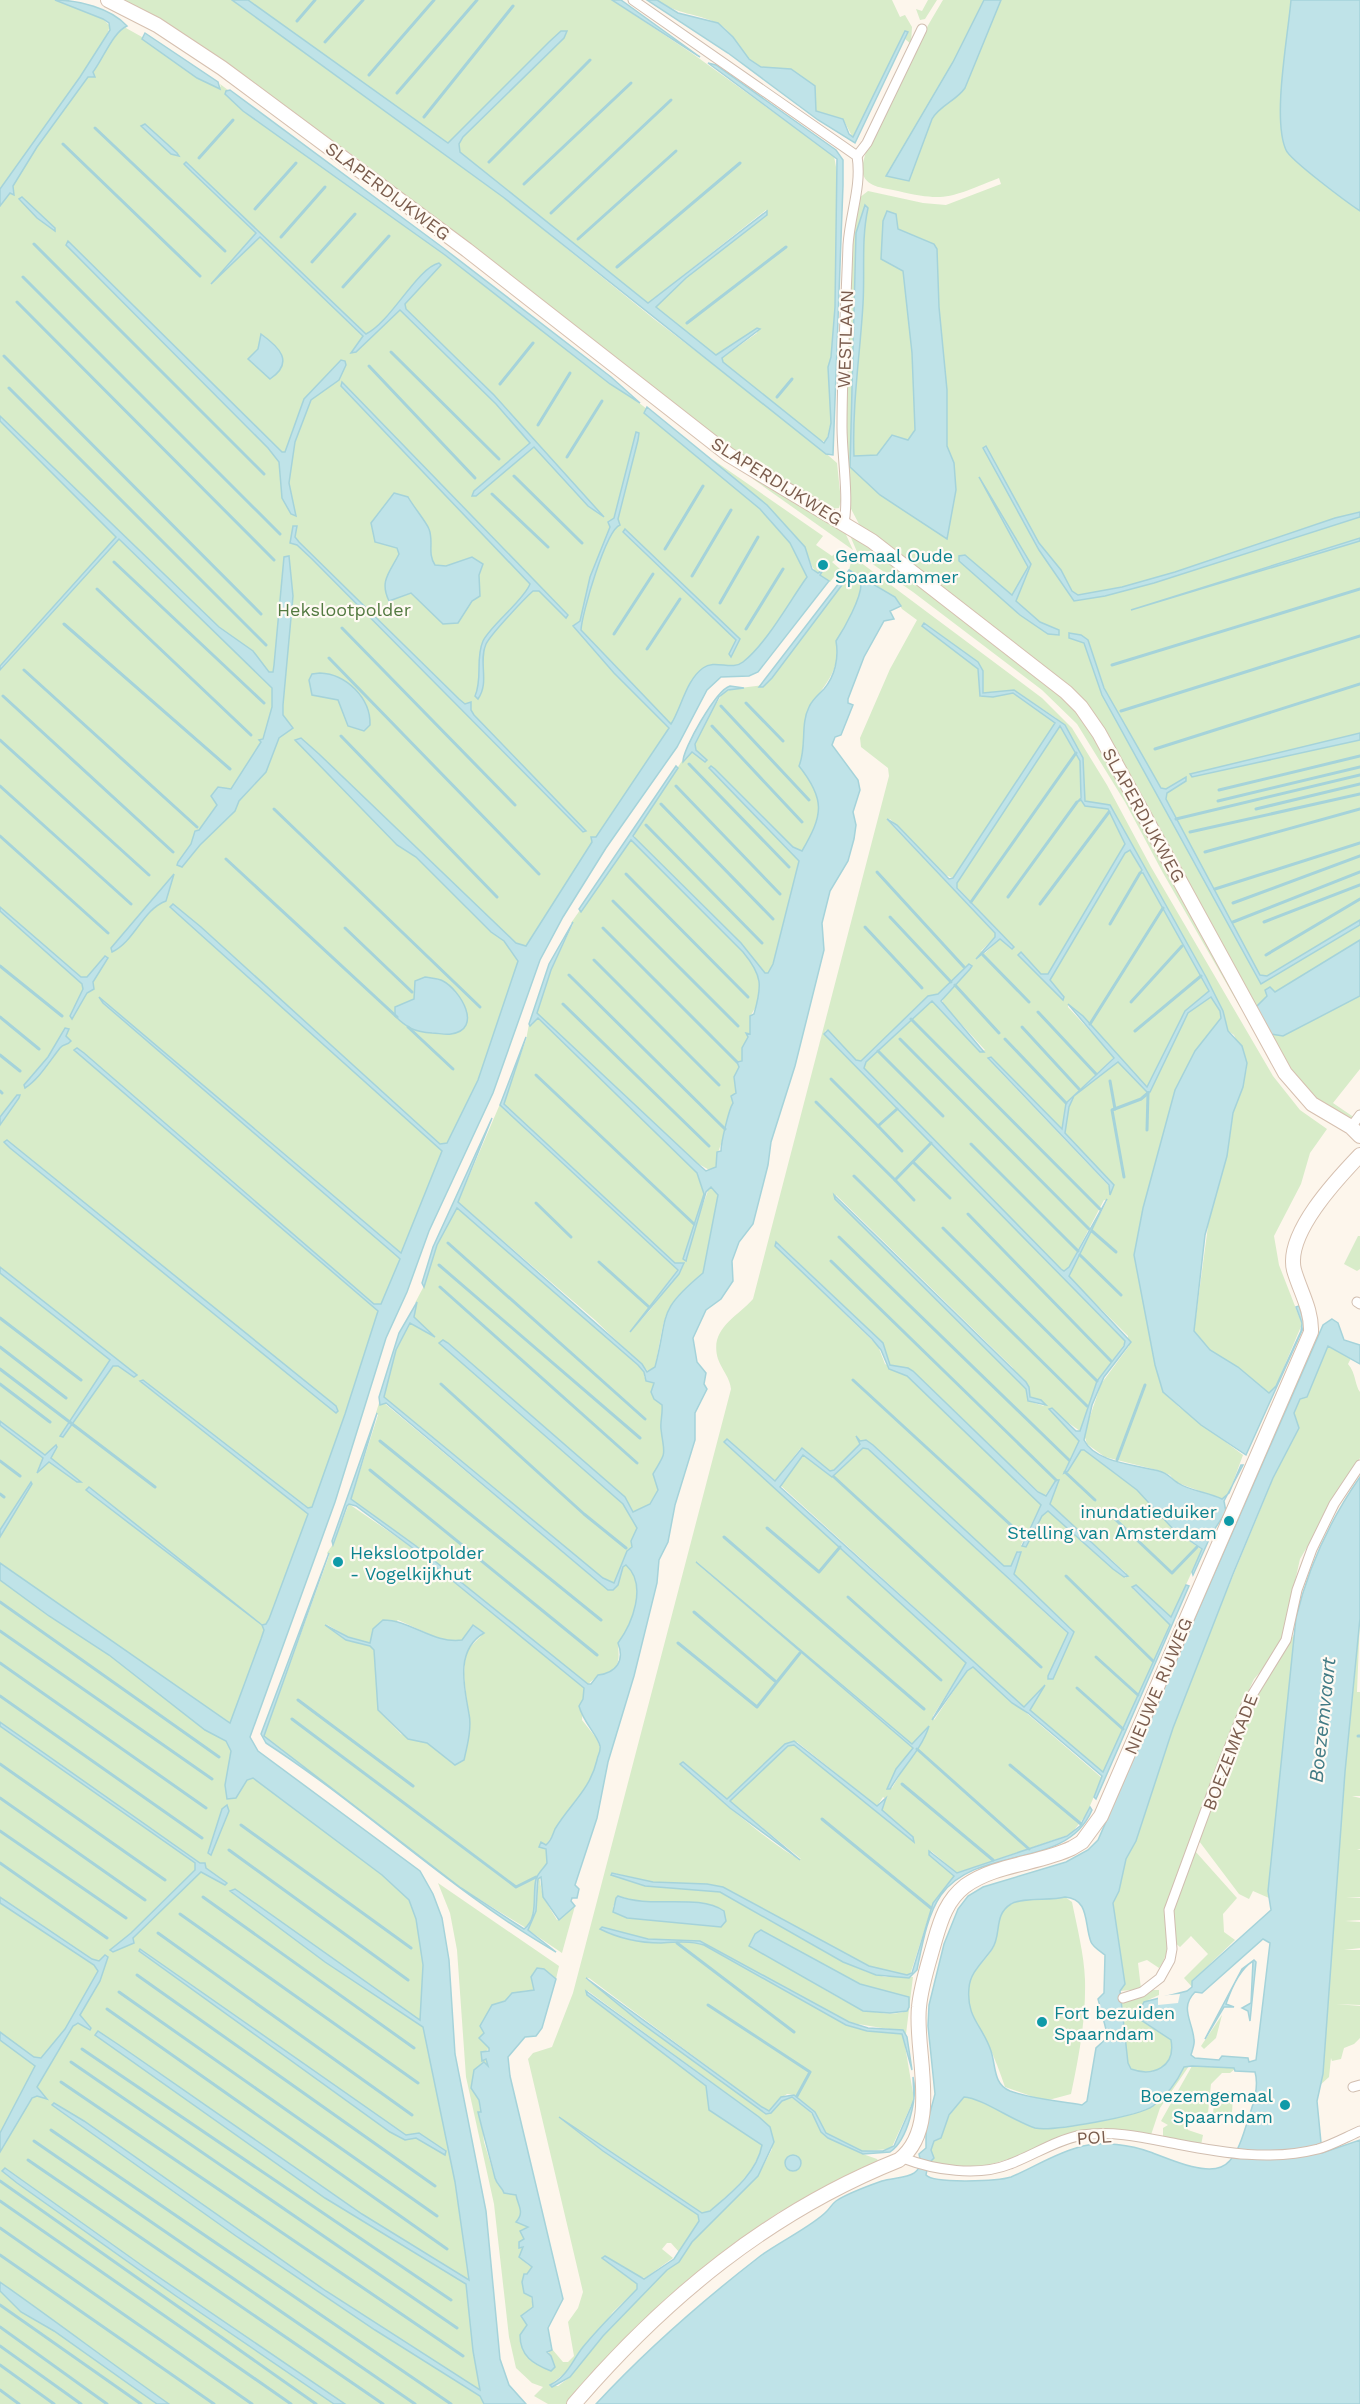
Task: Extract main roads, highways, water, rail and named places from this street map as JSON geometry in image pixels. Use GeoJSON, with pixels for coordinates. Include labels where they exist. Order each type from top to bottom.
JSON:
{"type":"FeatureCollection","features":[{"type":"Feature","properties":{"kind":"water"},"geometry":{"type":"Polygon","coordinates":[[[55,0],[94,6],[112,14],[127,26],[117,34],[109,46],[93,72],[95,77],[88,77],[37,147],[13,186],[14,195],[10,193],[0,206],[0,189],[80,77],[110,30],[109,23],[103,19],[55,0]]]}},
{"type":"Feature","properties":{"kind":"water"},"geometry":{"type":"Polygon","coordinates":[[[232,0],[248,0],[448,143],[549,42],[561,31],[567,31],[564,38],[463,137],[459,144],[460,152],[648,303],[767,211],[767,215],[686,278],[656,307],[716,355],[757,328],[760,329],[722,358],[723,362],[824,443],[831,423],[828,367],[831,357],[835,307],[837,159],[708,63],[716,65],[836,150],[843,160],[843,185],[833,455],[826,454],[503,197],[232,0]]]}},
{"type":"Feature","properties":{"kind":"water"},"geometry":{"type":"Polygon","coordinates":[[[612,0],[621,0],[700,57],[612,0]]]}},
{"type":"Feature","properties":{"kind":"water"},"geometry":{"type":"Polygon","coordinates":[[[647,0],[657,0],[678,13],[718,23],[733,37],[749,59],[761,67],[791,69],[815,86],[816,111],[843,119],[849,134],[853,137],[905,31],[908,32],[855,143],[818,120],[728,53],[647,0]]]}},
{"type":"Feature","properties":{"kind":"water"},"geometry":{"type":"Polygon","coordinates":[[[984,0],[1001,0],[965,88],[932,119],[909,181],[886,176],[953,62],[984,0]]]}},
{"type":"Feature","properties":{"kind":"water"},"geometry":{"type":"Polygon","coordinates":[[[1291,0],[1360,0],[1360,211],[1308,172],[1286,150],[1280,119],[1284,55],[1291,0]]]}},
{"type":"Feature","properties":{"kind":"water"},"geometry":{"type":"Polygon","coordinates":[[[145,33],[218,82],[220,89],[197,78],[142,39],[145,33]]]}},
{"type":"Feature","properties":{"kind":"water"},"geometry":{"type":"Polygon","coordinates":[[[230,90],[442,247],[611,377],[640,403],[610,384],[445,255],[243,111],[225,94],[230,90]]]}},
{"type":"Feature","properties":{"kind":"water"},"geometry":{"type":"Polygon","coordinates":[[[145,124],[179,156],[171,154],[141,126],[145,124]]]}},
{"type":"Feature","properties":{"kind":"water"},"geometry":{"type":"Polygon","coordinates":[[[186,162],[366,334],[385,319],[422,275],[439,263],[441,265],[405,304],[406,309],[494,395],[604,517],[588,506],[534,447],[476,496],[472,496],[474,491],[530,443],[496,404],[400,310],[356,352],[351,353],[363,336],[260,237],[211,284],[256,233],[184,164],[186,162]]]}},
{"type":"Feature","properties":{"kind":"water"},"geometry":{"type":"Polygon","coordinates":[[[22,197],[55,228],[55,231],[37,218],[19,199],[22,197]]]}},
{"type":"Feature","properties":{"kind":"water"},"geometry":{"type":"Polygon","coordinates":[[[865,205],[868,208],[855,399],[854,456],[877,455],[892,435],[908,440],[915,430],[912,353],[903,271],[881,259],[883,221],[887,211],[896,214],[898,229],[934,244],[937,249],[939,307],[947,390],[947,446],[954,463],[956,490],[947,539],[880,495],[850,467],[856,233],[865,205]]]}},
{"type":"Feature","properties":{"kind":"water"},"geometry":{"type":"Polygon","coordinates":[[[68,241],[282,452],[285,452],[304,399],[341,360],[345,361],[346,365],[339,380],[311,400],[295,442],[289,483],[296,516],[291,514],[282,498],[279,462],[268,448],[66,245],[68,241]]]}},
{"type":"Feature","properties":{"kind":"water"},"geometry":{"type":"Polygon","coordinates":[[[261,334],[274,344],[282,355],[282,367],[270,379],[248,359],[258,349],[261,334]]]}},
{"type":"Feature","properties":{"kind":"water"},"geometry":{"type":"Polygon","coordinates":[[[342,382],[568,615],[566,618],[539,591],[533,591],[486,644],[483,658],[483,686],[478,699],[475,696],[479,655],[483,641],[530,584],[341,386],[342,382]]]}},
{"type":"Feature","properties":{"kind":"water"},"geometry":{"type":"Polygon","coordinates":[[[647,407],[767,505],[805,547],[812,569],[818,573],[823,570],[820,575],[829,581],[758,672],[749,676],[721,677],[707,690],[677,747],[606,848],[563,917],[540,960],[493,1093],[429,1231],[407,1292],[386,1338],[335,1502],[250,1737],[258,1751],[420,1871],[433,1894],[442,1918],[449,1960],[455,2054],[486,2211],[500,2359],[509,2385],[526,2404],[484,2404],[480,2396],[375,2330],[236,2236],[52,2105],[54,2103],[84,2121],[326,2291],[480,2390],[473,2351],[466,2284],[325,2198],[95,2035],[98,2031],[362,2214],[469,2280],[455,2182],[423,2027],[325,1962],[230,1891],[235,1889],[420,2020],[423,1965],[416,1919],[409,1900],[382,1875],[253,1778],[247,1780],[236,1798],[227,1799],[225,1785],[231,1751],[226,1741],[205,1730],[109,1655],[49,1616],[0,1580],[0,1563],[230,1723],[264,1630],[262,1625],[266,1624],[269,1619],[308,1514],[140,1381],[143,1380],[308,1508],[312,1507],[378,1311],[74,1050],[77,1048],[84,1053],[374,1304],[381,1304],[400,1259],[103,1003],[99,997],[401,1253],[442,1151],[170,907],[173,904],[201,927],[440,1144],[447,1143],[478,1080],[518,961],[504,941],[491,932],[416,857],[397,845],[295,740],[301,738],[319,754],[516,943],[526,946],[592,842],[591,837],[596,837],[669,728],[614,673],[573,626],[580,621],[590,577],[610,527],[608,522],[614,518],[636,432],[639,433],[638,440],[618,519],[620,525],[614,530],[602,556],[590,591],[581,630],[671,724],[697,673],[708,666],[734,665],[743,662],[761,644],[807,577],[790,543],[760,509],[644,413],[647,407]]]}},
{"type":"Feature","properties":{"kind":"water"},"geometry":{"type":"Polygon","coordinates":[[[0,416],[219,627],[253,651],[269,672],[273,672],[274,665],[284,557],[289,556],[293,596],[283,715],[293,728],[279,738],[266,772],[239,801],[235,811],[200,845],[182,867],[177,865],[178,862],[191,844],[195,831],[199,830],[217,805],[211,796],[218,787],[231,789],[261,742],[259,740],[263,739],[272,707],[272,688],[119,539],[0,670],[0,666],[116,537],[0,421],[0,416]]]}},
{"type":"Feature","properties":{"kind":"water"},"geometry":{"type":"Polygon","coordinates":[[[986,446],[1039,543],[1061,570],[1072,591],[1078,595],[1122,587],[1175,572],[1335,518],[1360,512],[1360,517],[1154,583],[1105,596],[1074,601],[1039,550],[983,448],[986,446]]]}},
{"type":"Feature","properties":{"kind":"water"},"geometry":{"type":"Polygon","coordinates":[[[979,477],[1031,564],[1016,601],[1040,622],[1059,630],[1059,635],[1048,634],[1020,615],[959,561],[959,556],[965,555],[1012,595],[1028,567],[979,477]]]}},
{"type":"Feature","properties":{"kind":"water"},"geometry":{"type":"Polygon","coordinates":[[[394,493],[408,497],[428,526],[431,556],[435,565],[446,566],[472,557],[483,564],[479,575],[480,596],[472,601],[458,623],[443,624],[411,593],[389,601],[385,582],[399,554],[397,548],[375,542],[371,523],[394,493]]]}},
{"type":"Feature","properties":{"kind":"water"},"geometry":{"type":"Polygon","coordinates":[[[293,526],[297,526],[295,537],[299,542],[459,699],[465,704],[471,702],[474,715],[586,831],[583,832],[312,559],[297,545],[290,543],[293,526]]]}},
{"type":"Feature","properties":{"kind":"water"},"geometry":{"type":"Polygon","coordinates":[[[625,529],[740,639],[731,657],[729,654],[736,640],[623,532],[625,529]]]}},
{"type":"Feature","properties":{"kind":"water"},"geometry":{"type":"Polygon","coordinates":[[[1360,538],[1360,541],[1131,610],[1360,538]]]}},
{"type":"Feature","properties":{"kind":"water"},"geometry":{"type":"Polygon","coordinates":[[[849,570],[895,597],[901,606],[890,611],[894,619],[884,621],[864,657],[848,699],[848,703],[853,705],[841,735],[835,737],[832,745],[858,780],[860,790],[853,812],[856,825],[854,839],[848,861],[830,891],[822,923],[824,950],[795,1066],[771,1142],[768,1165],[753,1224],[739,1242],[732,1261],[733,1281],[721,1299],[706,1310],[693,1338],[697,1362],[706,1373],[704,1384],[707,1389],[695,1413],[695,1440],[675,1505],[668,1542],[659,1560],[657,1583],[634,1676],[608,1762],[597,1818],[575,1885],[579,1889],[577,1898],[572,1898],[571,1901],[575,1906],[559,1920],[543,1897],[541,1877],[538,1879],[536,1911],[528,1930],[556,1952],[481,1903],[445,1877],[303,1768],[266,1743],[261,1734],[329,1553],[264,1736],[461,1888],[524,1929],[529,1924],[532,1919],[536,1879],[547,1863],[546,1849],[539,1847],[541,1842],[546,1845],[550,1841],[555,1829],[585,1788],[594,1771],[600,1751],[598,1741],[579,1706],[583,1699],[584,1688],[410,1546],[356,1506],[349,1504],[347,1506],[333,1545],[332,1541],[377,1413],[351,1499],[416,1546],[588,1684],[591,1684],[598,1675],[610,1672],[617,1665],[620,1655],[618,1643],[628,1626],[636,1604],[637,1593],[633,1573],[626,1565],[623,1567],[618,1585],[613,1590],[608,1590],[386,1403],[380,1405],[379,1397],[399,1333],[417,1302],[414,1317],[435,1337],[410,1323],[396,1350],[384,1397],[603,1578],[614,1583],[627,1551],[632,1547],[631,1541],[637,1528],[623,1504],[439,1343],[443,1340],[448,1343],[625,1497],[633,1512],[650,1504],[658,1490],[653,1474],[663,1456],[664,1449],[661,1426],[662,1405],[654,1399],[651,1392],[654,1383],[646,1381],[644,1372],[638,1365],[457,1208],[437,1245],[424,1287],[422,1283],[433,1247],[492,1118],[458,1202],[642,1364],[647,1372],[655,1367],[664,1324],[671,1306],[703,1273],[718,1195],[711,1187],[706,1192],[686,1261],[683,1259],[704,1194],[697,1173],[538,1018],[530,1026],[529,1024],[549,964],[573,922],[551,970],[537,1013],[706,1171],[716,1167],[717,1152],[721,1151],[733,1103],[731,1096],[736,1093],[734,1077],[739,1067],[737,1062],[742,1061],[742,1048],[748,1037],[746,1033],[750,1034],[750,1016],[754,1014],[758,996],[759,982],[750,960],[631,840],[581,912],[579,909],[676,766],[678,768],[633,836],[741,943],[765,973],[768,973],[773,964],[799,861],[709,768],[711,766],[715,769],[793,847],[802,851],[814,827],[818,808],[814,789],[799,766],[803,751],[806,714],[812,702],[828,684],[833,673],[836,641],[856,604],[861,583],[848,577],[772,678],[763,687],[759,687],[849,570]]]}},
{"type":"Feature","properties":{"kind":"water"},"geometry":{"type":"Polygon","coordinates":[[[924,623],[978,662],[983,671],[983,693],[1014,690],[1065,725],[1083,758],[1085,801],[1110,805],[1206,977],[1223,1011],[1228,1031],[1242,1046],[1247,1063],[1243,1087],[1233,1113],[1227,1156],[1205,1235],[1194,1331],[1210,1350],[1238,1367],[1269,1393],[1276,1386],[1301,1331],[1302,1323],[1296,1307],[1299,1306],[1305,1324],[1246,1455],[1201,1425],[1163,1392],[1155,1365],[1134,1255],[1143,1208],[1175,1090],[1195,1051],[1221,1018],[1220,1011],[1211,997],[1188,1013],[1150,1092],[1147,1092],[1118,1062],[1074,1096],[1069,1107],[1065,1133],[1114,1185],[1110,1195],[1109,1185],[988,1058],[991,1057],[1062,1129],[1066,1103],[1114,1058],[1068,1004],[1083,1016],[1147,1087],[1185,1011],[1209,991],[1143,873],[1140,873],[1142,870],[1130,850],[1125,853],[1050,980],[1064,997],[1063,1000],[1018,955],[1021,952],[1041,974],[1048,974],[1125,844],[1108,809],[1085,806],[1081,800],[1077,802],[1081,798],[1080,761],[1060,726],[957,883],[957,888],[1014,947],[1012,949],[1000,939],[976,959],[995,937],[995,933],[887,819],[897,825],[949,879],[953,878],[1055,723],[1013,693],[993,697],[980,696],[978,669],[922,626],[924,623]]]}},
{"type":"Feature","properties":{"kind":"water"},"geometry":{"type":"Polygon","coordinates":[[[1069,633],[1081,635],[1088,640],[1104,688],[1161,788],[1166,789],[1186,777],[1186,781],[1167,793],[1166,799],[1260,975],[1267,976],[1360,920],[1360,925],[1261,984],[1102,695],[1084,643],[1069,638],[1069,633]]]}},
{"type":"Feature","properties":{"kind":"water"},"geometry":{"type":"Polygon","coordinates":[[[320,673],[339,678],[355,689],[369,715],[370,725],[364,731],[348,726],[338,700],[312,695],[309,680],[312,674],[320,673]]]}},
{"type":"Feature","properties":{"kind":"water"},"geometry":{"type":"Polygon","coordinates":[[[730,686],[744,688],[728,690],[719,697],[695,744],[696,750],[707,760],[705,762],[692,752],[683,762],[684,755],[701,721],[717,698],[730,686]]]}},
{"type":"Feature","properties":{"kind":"water"},"geometry":{"type":"Polygon","coordinates":[[[1360,733],[1360,740],[1192,777],[1190,774],[1360,733]]]}},
{"type":"Feature","properties":{"kind":"water"},"geometry":{"type":"Polygon","coordinates":[[[174,874],[166,901],[151,911],[127,941],[112,952],[111,948],[174,874]]]}},
{"type":"Feature","properties":{"kind":"water"},"geometry":{"type":"Polygon","coordinates":[[[0,907],[81,977],[87,977],[105,956],[108,958],[93,982],[94,989],[87,993],[72,1019],[70,1016],[83,989],[82,984],[0,911],[0,907]]]}},
{"type":"Feature","properties":{"kind":"water"},"geometry":{"type":"Polygon","coordinates":[[[1360,940],[1360,996],[1283,1036],[1271,1034],[1256,1007],[1267,996],[1265,990],[1270,987],[1275,992],[1360,940]]]}},
{"type":"Feature","properties":{"kind":"water"},"geometry":{"type":"Polygon","coordinates":[[[969,964],[972,966],[970,969],[941,1001],[984,1052],[980,1052],[932,1001],[866,1062],[864,1068],[1064,1271],[1069,1267],[1107,1199],[1069,1276],[1131,1342],[1104,1377],[1092,1405],[1084,1440],[1097,1454],[1107,1458],[1162,1472],[1183,1486],[1222,1499],[1228,1494],[1224,1501],[1226,1512],[1212,1533],[1193,1575],[1192,1572],[1202,1549],[1174,1530],[1137,1490],[1084,1450],[1081,1450],[1068,1471],[1064,1473],[1079,1441],[1049,1409],[1052,1408],[1076,1431],[1080,1431],[1097,1381],[1124,1346],[1125,1341],[824,1034],[828,1030],[856,1060],[861,1061],[928,996],[938,994],[969,964]]]}},
{"type":"Feature","properties":{"kind":"water"},"geometry":{"type":"Polygon","coordinates":[[[425,977],[443,981],[462,1000],[467,1017],[466,1025],[461,1031],[449,1034],[421,1032],[407,1026],[395,1016],[395,1007],[414,999],[415,981],[425,977]]]}},
{"type":"Feature","properties":{"kind":"water"},"geometry":{"type":"Polygon","coordinates":[[[65,1028],[69,1029],[66,1036],[71,1041],[61,1046],[39,1075],[25,1088],[24,1085],[48,1057],[65,1028]]]}},
{"type":"Feature","properties":{"kind":"water"},"geometry":{"type":"Polygon","coordinates":[[[526,1037],[504,1104],[675,1263],[684,1263],[679,1274],[630,1332],[678,1270],[500,1105],[526,1037]]]}},
{"type":"Feature","properties":{"kind":"water"},"geometry":{"type":"Polygon","coordinates":[[[17,1095],[20,1095],[19,1098],[0,1125],[0,1117],[17,1095]]]}},
{"type":"Feature","properties":{"kind":"water"},"geometry":{"type":"Polygon","coordinates":[[[7,1140],[336,1406],[338,1411],[336,1413],[321,1401],[10,1148],[4,1142],[7,1140]]]}},
{"type":"Feature","properties":{"kind":"water"},"geometry":{"type":"Polygon","coordinates":[[[834,1195],[1026,1382],[1030,1397],[1041,1400],[1046,1405],[1028,1401],[1026,1389],[835,1199],[834,1195]]]}},
{"type":"Feature","properties":{"kind":"water"},"geometry":{"type":"Polygon","coordinates":[[[776,1242],[883,1343],[890,1365],[913,1371],[1038,1492],[1046,1496],[1056,1480],[1059,1480],[1050,1504],[1128,1576],[1124,1577],[1113,1569],[1048,1511],[1042,1516],[1026,1547],[1022,1546],[1041,1505],[907,1376],[889,1369],[881,1350],[872,1339],[775,1246],[776,1242]]]}},
{"type":"Feature","properties":{"kind":"water"},"geometry":{"type":"Polygon","coordinates":[[[0,1267],[137,1375],[134,1377],[118,1366],[113,1366],[63,1437],[60,1436],[110,1360],[0,1273],[0,1267]]]}},
{"type":"Feature","properties":{"kind":"water","name":"Boezemvaart"},"geometry":{"type":"Polygon","coordinates":[[[1332,1319],[1338,1323],[1344,1340],[1360,1345],[1360,1364],[1328,1346],[1307,1397],[1300,1399],[1294,1413],[1299,1428],[1273,1478],[1233,1574],[1173,1728],[1136,1841],[1126,1859],[1119,1891],[1113,1903],[1125,1984],[1120,1991],[1128,2063],[1131,2069],[1147,2072],[1161,2068],[1170,2057],[1172,2049],[1171,2040],[1141,2020],[1140,2010],[1144,2002],[1187,1991],[1192,1987],[1192,1981],[1271,1910],[1268,1891],[1296,1618],[1321,1545],[1360,1477],[1360,1618],[1345,1772],[1323,2074],[1317,2101],[1322,2153],[1360,2140],[1360,2404],[596,2404],[674,2327],[759,2257],[813,2223],[841,2198],[882,2181],[915,2173],[920,2162],[919,2154],[926,2148],[926,2128],[935,2094],[928,2026],[929,2005],[944,1944],[958,1909],[968,1896],[983,1887],[1066,1862],[1088,1850],[1098,1840],[1323,1325],[1332,1319]],[[1065,1897],[1016,1902],[1005,1909],[1000,1919],[995,1943],[970,1982],[970,2007],[988,2042],[998,2079],[1005,2088],[1027,2096],[1082,2105],[1087,2101],[1096,2048],[1108,2037],[1098,1999],[1104,1993],[1105,1955],[1091,1942],[1085,1914],[1079,1902],[1065,1897]],[[1263,1939],[1202,1993],[1195,1992],[1190,1998],[1187,2009],[1194,2042],[1191,2055],[1195,2058],[1219,2060],[1222,2056],[1248,2058],[1249,2062],[1256,2060],[1270,1943],[1263,1939]],[[1184,2067],[1162,2098],[1145,2110],[1058,2128],[1035,2128],[980,2101],[964,2097],[949,2115],[941,2138],[934,2141],[931,2150],[934,2158],[928,2164],[926,2175],[931,2178],[953,2181],[1011,2177],[1064,2152],[1099,2144],[1134,2147],[1205,2169],[1221,2167],[1234,2155],[1242,2137],[1256,2092],[1255,2072],[1235,2071],[1234,2068],[1184,2067]]]}},
{"type":"Feature","properties":{"kind":"water"},"geometry":{"type":"Polygon","coordinates":[[[0,1421],[45,1455],[56,1445],[51,1458],[81,1482],[77,1482],[49,1462],[37,1473],[43,1458],[0,1425],[0,1421]]]}},
{"type":"Feature","properties":{"kind":"water"},"geometry":{"type":"Polygon","coordinates":[[[856,1436],[860,1441],[866,1440],[873,1445],[1004,1566],[1011,1566],[1017,1552],[1021,1552],[1014,1574],[1074,1632],[1053,1679],[1048,1679],[1048,1676],[1068,1633],[868,1449],[863,1448],[832,1477],[803,1455],[780,1487],[1024,1707],[1045,1685],[1030,1710],[1103,1772],[1170,1625],[1132,1587],[1136,1585],[1171,1617],[1186,1585],[1189,1586],[1096,1799],[1094,1797],[1102,1776],[1028,1713],[1012,1703],[973,1667],[967,1671],[932,1720],[966,1663],[724,1442],[727,1439],[775,1481],[802,1448],[830,1471],[834,1470],[860,1444],[856,1436]]]}},
{"type":"Feature","properties":{"kind":"water"},"geometry":{"type":"Polygon","coordinates":[[[31,1482],[32,1484],[0,1537],[0,1530],[31,1482]]]}},
{"type":"Feature","properties":{"kind":"water"},"geometry":{"type":"Polygon","coordinates":[[[89,1487],[262,1625],[86,1490],[89,1487]]]}},
{"type":"Feature","properties":{"kind":"water"},"geometry":{"type":"Polygon","coordinates":[[[696,1562],[912,1744],[929,1726],[917,1751],[890,1789],[887,1789],[896,1769],[913,1748],[696,1562]]]}},
{"type":"Feature","properties":{"kind":"water"},"geometry":{"type":"Polygon","coordinates":[[[383,1620],[403,1624],[441,1639],[462,1640],[473,1625],[484,1633],[475,1640],[465,1659],[464,1681],[470,1731],[464,1760],[455,1765],[427,1743],[408,1739],[378,1710],[374,1650],[370,1646],[346,1640],[325,1625],[348,1637],[370,1643],[373,1629],[383,1620]]]}},
{"type":"Feature","properties":{"kind":"water"},"geometry":{"type":"Polygon","coordinates":[[[0,1722],[200,1863],[205,1863],[206,1868],[227,1883],[225,1885],[201,1872],[133,1938],[134,1943],[113,1952],[110,1950],[131,1933],[195,1870],[195,1863],[0,1726],[0,1722]]]}},
{"type":"Feature","properties":{"kind":"water"},"geometry":{"type":"Polygon","coordinates":[[[794,1741],[877,1806],[886,1798],[882,1810],[913,1837],[914,1842],[794,1745],[788,1746],[730,1801],[800,1860],[730,1808],[680,1764],[683,1762],[727,1799],[785,1744],[794,1741]]]}},
{"type":"Feature","properties":{"kind":"water"},"geometry":{"type":"Polygon","coordinates":[[[227,1805],[229,1811],[211,1855],[208,1853],[222,1809],[227,1805]]]}},
{"type":"Feature","properties":{"kind":"water"},"geometry":{"type":"Polygon","coordinates":[[[1090,1807],[1092,1810],[1080,1829],[1063,1842],[977,1869],[957,1879],[936,1903],[926,1931],[917,1970],[909,1978],[876,1975],[843,1962],[720,1892],[645,1886],[611,1875],[612,1873],[653,1882],[707,1884],[723,1887],[869,1966],[907,1975],[912,1973],[933,1903],[954,1876],[929,1855],[929,1851],[957,1873],[1067,1836],[1080,1826],[1090,1807]]]}},
{"type":"Feature","properties":{"kind":"water"},"geometry":{"type":"Polygon","coordinates":[[[618,1896],[631,1900],[701,1903],[724,1911],[726,1921],[721,1927],[627,1918],[613,1912],[618,1896]]]}},
{"type":"Feature","properties":{"kind":"water"},"geometry":{"type":"Polygon","coordinates":[[[0,1897],[92,1959],[99,1961],[105,1955],[108,1957],[100,1981],[80,2015],[91,2028],[90,2030],[78,2023],[73,2026],[37,2087],[47,2099],[37,2096],[32,2098],[0,2152],[0,2133],[35,2066],[0,2040],[0,2032],[34,2057],[41,2058],[65,2029],[98,1971],[94,1965],[0,1903],[0,1897]]]}},
{"type":"Feature","properties":{"kind":"water"},"geometry":{"type":"Polygon","coordinates":[[[602,1927],[648,1939],[700,1941],[849,2022],[868,2028],[903,2030],[907,2037],[912,2070],[902,2034],[867,2031],[846,2025],[704,1945],[689,1942],[637,1941],[600,1929],[602,1927]]]}},
{"type":"Feature","properties":{"kind":"water"},"geometry":{"type":"Polygon","coordinates":[[[761,1930],[860,1984],[909,1997],[907,2011],[890,2013],[863,2011],[749,1946],[755,1934],[761,1930]]]}},
{"type":"Feature","properties":{"kind":"water"},"geometry":{"type":"Polygon","coordinates":[[[140,1949],[406,2135],[419,2133],[446,2151],[445,2155],[416,2138],[405,2140],[390,2132],[139,1951],[140,1949]]]}},
{"type":"Feature","properties":{"kind":"water"},"geometry":{"type":"Polygon","coordinates":[[[1254,1960],[1256,1962],[1250,2021],[1248,2011],[1242,2008],[1251,2003],[1253,1961],[1237,1979],[1242,1969],[1254,1960]]]}},
{"type":"Feature","properties":{"kind":"water"},"geometry":{"type":"Polygon","coordinates":[[[537,1968],[544,1969],[556,1979],[542,2028],[536,2036],[525,2037],[508,2057],[510,2076],[563,2299],[548,2328],[552,2350],[547,2352],[555,2367],[551,2371],[533,2362],[522,2348],[520,2335],[527,2325],[521,2316],[533,2307],[532,2297],[524,2293],[522,2282],[524,2274],[527,2274],[532,2267],[519,2257],[523,2247],[519,2248],[519,2242],[524,2239],[520,2231],[528,2227],[516,2222],[520,2212],[516,2195],[504,2193],[496,2180],[478,2112],[481,2112],[479,2100],[471,2088],[474,2070],[484,2062],[488,2066],[486,2059],[482,2061],[481,2052],[489,2051],[489,2048],[479,2038],[484,2033],[480,2026],[492,2005],[505,2001],[512,1993],[534,1990],[531,1977],[537,1968]]]}},
{"type":"Feature","properties":{"kind":"water"},"geometry":{"type":"Polygon","coordinates":[[[586,1978],[769,2111],[781,2097],[794,2095],[815,2112],[826,2133],[862,2151],[883,2151],[894,2146],[913,2101],[907,2128],[890,2152],[863,2154],[828,2138],[821,2132],[812,2113],[792,2097],[782,2101],[771,2113],[766,2114],[641,2023],[586,1978]]]}},
{"type":"Feature","properties":{"kind":"water"},"geometry":{"type":"Polygon","coordinates":[[[1233,1986],[1226,2004],[1234,2007],[1224,2007],[1205,2039],[1233,1986]]]}},
{"type":"Feature","properties":{"kind":"water"},"geometry":{"type":"Polygon","coordinates":[[[586,1991],[759,2117],[770,2127],[774,2142],[758,2176],[692,2242],[679,2262],[667,2270],[603,2336],[570,2377],[552,2387],[550,2385],[565,2373],[589,2339],[637,2289],[637,2284],[602,2258],[605,2256],[644,2279],[674,2259],[699,2221],[698,2215],[603,2151],[559,2117],[702,2213],[710,2211],[742,2182],[755,2165],[762,2145],[709,2110],[706,2086],[587,1995],[586,1991]]]}},
{"type":"Feature","properties":{"kind":"water"},"geometry":{"type":"Polygon","coordinates":[[[790,2155],[796,2155],[801,2163],[799,2169],[790,2171],[785,2166],[785,2160],[790,2155]]]}},
{"type":"Feature","properties":{"kind":"water"},"geometry":{"type":"Polygon","coordinates":[[[5,2168],[144,2267],[345,2404],[334,2404],[176,2296],[17,2183],[2,2171],[5,2168]]]}},
{"type":"Feature","properties":{"kind":"water"},"geometry":{"type":"Polygon","coordinates":[[[0,2282],[169,2404],[157,2404],[54,2331],[21,2312],[0,2291],[0,2282]]]}},
{"type":"Feature","properties":{"kind":"waterway"},"geometry":{"type":"LineString","coordinates":[[297,21],[315,0]]}},
{"type":"Feature","properties":{"kind":"waterway"},"geometry":{"type":"LineString","coordinates":[[325,42],[363,0]]}},
{"type":"Feature","properties":{"kind":"waterway"},"geometry":{"type":"LineString","coordinates":[[369,75],[434,0]]}},
{"type":"Feature","properties":{"kind":"waterway"},"geometry":{"type":"LineString","coordinates":[[397,93],[477,0]]}},
{"type":"Feature","properties":{"kind":"waterway"},"geometry":{"type":"LineString","coordinates":[[424,117],[513,6]]}},
{"type":"Feature","properties":{"kind":"waterway"},"geometry":{"type":"LineString","coordinates":[[489,162],[590,60]]}},
{"type":"Feature","properties":{"kind":"waterway"},"geometry":{"type":"LineString","coordinates":[[524,184],[631,83]]}},
{"type":"Feature","properties":{"kind":"waterway"},"geometry":{"type":"LineString","coordinates":[[551,213],[671,100]]}},
{"type":"Feature","properties":{"kind":"waterway"},"geometry":{"type":"LineString","coordinates":[[199,158],[233,120]]}},
{"type":"Feature","properties":{"kind":"waterway"},"geometry":{"type":"LineString","coordinates":[[95,128],[225,251]]}},
{"type":"Feature","properties":{"kind":"waterway"},"geometry":{"type":"LineString","coordinates":[[63,144],[200,276]]}},
{"type":"Feature","properties":{"kind":"waterway"},"geometry":{"type":"LineString","coordinates":[[578,239],[676,151]]}},
{"type":"Feature","properties":{"kind":"waterway"},"geometry":{"type":"LineString","coordinates":[[255,209],[296,163]]}},
{"type":"Feature","properties":{"kind":"waterway"},"geometry":{"type":"LineString","coordinates":[[617,267],[740,163]]}},
{"type":"Feature","properties":{"kind":"waterway"},"geometry":{"type":"LineString","coordinates":[[281,237],[325,187]]}},
{"type":"Feature","properties":{"kind":"waterway"},"geometry":{"type":"LineString","coordinates":[[312,262],[355,214]]}},
{"type":"Feature","properties":{"kind":"waterway"},"geometry":{"type":"LineString","coordinates":[[343,287],[389,236]]}},
{"type":"Feature","properties":{"kind":"waterway"},"geometry":{"type":"LineString","coordinates":[[34,244],[264,474]]}},
{"type":"Feature","properties":{"kind":"waterway"},"geometry":{"type":"LineString","coordinates":[[687,323],[786,247]]}},
{"type":"Feature","properties":{"kind":"waterway"},"geometry":{"type":"LineString","coordinates":[[23,277],[280,534]]}},
{"type":"Feature","properties":{"kind":"waterway"},"geometry":{"type":"LineString","coordinates":[[17,302],[274,560]]}},
{"type":"Feature","properties":{"kind":"waterway"},"geometry":{"type":"LineString","coordinates":[[500,384],[533,343]]}},
{"type":"Feature","properties":{"kind":"waterway"},"geometry":{"type":"LineString","coordinates":[[391,352],[499,459]]}},
{"type":"Feature","properties":{"kind":"waterway"},"geometry":{"type":"LineString","coordinates":[[4,356],[261,614]]}},
{"type":"Feature","properties":{"kind":"waterway"},"geometry":{"type":"LineString","coordinates":[[369,366],[475,478]]}},
{"type":"Feature","properties":{"kind":"waterway"},"geometry":{"type":"LineString","coordinates":[[538,425],[570,373]]}},
{"type":"Feature","properties":{"kind":"waterway"},"geometry":{"type":"LineString","coordinates":[[777,397],[792,379]]}},
{"type":"Feature","properties":{"kind":"waterway"},"geometry":{"type":"LineString","coordinates":[[9,388],[266,645]]}},
{"type":"Feature","properties":{"kind":"waterway"},"geometry":{"type":"LineString","coordinates":[[567,457],[602,401]]}},
{"type":"Feature","properties":{"kind":"waterway"},"geometry":{"type":"LineString","coordinates":[[514,476],[582,543]]}},
{"type":"Feature","properties":{"kind":"waterway"},"geometry":{"type":"LineString","coordinates":[[665,549],[703,486]]}},
{"type":"Feature","properties":{"kind":"waterway"},"geometry":{"type":"LineString","coordinates":[[492,494],[548,547]]}},
{"type":"Feature","properties":{"kind":"waterway"},"geometry":{"type":"LineString","coordinates":[[692,576],[731,510]]}},
{"type":"Feature","properties":{"kind":"waterway"},"geometry":{"type":"LineString","coordinates":[[720,603],[758,537]]}},
{"type":"Feature","properties":{"kind":"waterway"},"geometry":{"type":"LineString","coordinates":[[114,562],[264,703]]}},
{"type":"Feature","properties":{"kind":"waterway"},"geometry":{"type":"LineString","coordinates":[[746,629],[783,569]]}},
{"type":"Feature","properties":{"kind":"waterway"},"geometry":{"type":"LineString","coordinates":[[614,634],[653,574]]}},
{"type":"Feature","properties":{"kind":"waterway"},"geometry":{"type":"LineString","coordinates":[[97,589],[251,735]]}},
{"type":"Feature","properties":{"kind":"waterway"},"geometry":{"type":"LineString","coordinates":[[1112,665],[1360,589]]}},
{"type":"Feature","properties":{"kind":"waterway"},"geometry":{"type":"LineString","coordinates":[[647,649],[680,599]]}},
{"type":"Feature","properties":{"kind":"waterway"},"geometry":{"type":"LineString","coordinates":[[64,624],[230,769]]}},
{"type":"Feature","properties":{"kind":"waterway"},"geometry":{"type":"LineString","coordinates":[[342,628],[515,805]]}},
{"type":"Feature","properties":{"kind":"waterway"},"geometry":{"type":"LineString","coordinates":[[1121,711],[1360,636]]}},
{"type":"Feature","properties":{"kind":"waterway"},"geometry":{"type":"LineString","coordinates":[[329,658],[539,874]]}},
{"type":"Feature","properties":{"kind":"waterway"},"geometry":{"type":"LineString","coordinates":[[24,670],[197,827]]}},
{"type":"Feature","properties":{"kind":"waterway"},"geometry":{"type":"LineString","coordinates":[[1155,749],[1360,684]]}},
{"type":"Feature","properties":{"kind":"waterway"},"geometry":{"type":"LineString","coordinates":[[3,696],[173,852]]}},
{"type":"Feature","properties":{"kind":"waterway"},"geometry":{"type":"LineString","coordinates":[[746,703],[783,741]]}},
{"type":"Feature","properties":{"kind":"waterway"},"geometry":{"type":"LineString","coordinates":[[721,706],[809,800]]}},
{"type":"Feature","properties":{"kind":"waterway"},"geometry":{"type":"LineString","coordinates":[[712,726],[802,822]]}},
{"type":"Feature","properties":{"kind":"waterway"},"geometry":{"type":"LineString","coordinates":[[341,736],[497,897]]}},
{"type":"Feature","properties":{"kind":"waterway"},"geometry":{"type":"LineString","coordinates":[[0,740],[149,875]]}},
{"type":"Feature","properties":{"kind":"waterway"},"geometry":{"type":"LineString","coordinates":[[971,902],[1076,753]]}},
{"type":"Feature","properties":{"kind":"waterway"},"geometry":{"type":"LineString","coordinates":[[1219,790],[1360,756]]}},
{"type":"Feature","properties":{"kind":"waterway"},"geometry":{"type":"LineString","coordinates":[[689,764],[789,867]]}},
{"type":"Feature","properties":{"kind":"waterway"},"geometry":{"type":"LineString","coordinates":[[1218,801],[1360,767]]}},
{"type":"Feature","properties":{"kind":"waterway"},"geometry":{"type":"LineString","coordinates":[[1176,819],[1360,775]]}},
{"type":"Feature","properties":{"kind":"waterway"},"geometry":{"type":"LineString","coordinates":[[1256,809],[1360,784]]}},
{"type":"Feature","properties":{"kind":"waterway"},"geometry":{"type":"LineString","coordinates":[[0,786],[131,904]]}},
{"type":"Feature","properties":{"kind":"waterway"},"geometry":{"type":"LineString","coordinates":[[676,786],[780,894]]}},
{"type":"Feature","properties":{"kind":"waterway"},"geometry":{"type":"LineString","coordinates":[[1190,832],[1360,794]]}},
{"type":"Feature","properties":{"kind":"waterway"},"geometry":{"type":"LineString","coordinates":[[1008,897],[1077,802]]}},
{"type":"Feature","properties":{"kind":"waterway"},"geometry":{"type":"LineString","coordinates":[[661,804],[773,919]]}},
{"type":"Feature","properties":{"kind":"waterway"},"geometry":{"type":"LineString","coordinates":[[274,809],[480,1007]]}},
{"type":"Feature","properties":{"kind":"waterway"},"geometry":{"type":"LineString","coordinates":[[1205,852],[1360,809]]}},
{"type":"Feature","properties":{"kind":"waterway"},"geometry":{"type":"LineString","coordinates":[[1040,904],[1109,812]]}},
{"type":"Feature","properties":{"kind":"waterway"},"geometry":{"type":"LineString","coordinates":[[646,825],[762,943]]}},
{"type":"Feature","properties":{"kind":"waterway"},"geometry":{"type":"LineString","coordinates":[[0,836],[108,933]]}},
{"type":"Feature","properties":{"kind":"waterway"},"geometry":{"type":"LineString","coordinates":[[1215,889],[1360,843]]}},
{"type":"Feature","properties":{"kind":"waterway"},"geometry":{"type":"LineString","coordinates":[[1233,903],[1360,856]]}},
{"type":"Feature","properties":{"kind":"waterway"},"geometry":{"type":"LineString","coordinates":[[226,859],[397,1017]]}},
{"type":"Feature","properties":{"kind":"waterway"},"geometry":{"type":"LineString","coordinates":[[877,872],[964,967]]}},
{"type":"Feature","properties":{"kind":"waterway"},"geometry":{"type":"LineString","coordinates":[[1233,922],[1360,872]]}},
{"type":"Feature","properties":{"kind":"waterway"},"geometry":{"type":"LineString","coordinates":[[1110,924],[1140,873]]}},
{"type":"Feature","properties":{"kind":"waterway"},"geometry":{"type":"LineString","coordinates":[[626,874],[748,997]]}},
{"type":"Feature","properties":{"kind":"waterway"},"geometry":{"type":"LineString","coordinates":[[1264,922],[1360,885]]}},
{"type":"Feature","properties":{"kind":"waterway"},"geometry":{"type":"LineString","coordinates":[[1266,955],[1360,899]]}},
{"type":"Feature","properties":{"kind":"waterway"},"geometry":{"type":"LineString","coordinates":[[613,901],[738,1026]]}},
{"type":"Feature","properties":{"kind":"waterway"},"geometry":{"type":"LineString","coordinates":[[1090,1024],[1163,908]]}},
{"type":"Feature","properties":{"kind":"waterway"},"geometry":{"type":"LineString","coordinates":[[890,917],[951,982]]}},
{"type":"Feature","properties":{"kind":"waterway"},"geometry":{"type":"LineString","coordinates":[[865,927],[922,988]]}},
{"type":"Feature","properties":{"kind":"waterway"},"geometry":{"type":"LineString","coordinates":[[345,928],[412,992]]}},
{"type":"Feature","properties":{"kind":"waterway"},"geometry":{"type":"LineString","coordinates":[[603,928],[737,1062]]}},
{"type":"Feature","properties":{"kind":"waterway"},"geometry":{"type":"LineString","coordinates":[[1131,1002],[1182,946]]}},
{"type":"Feature","properties":{"kind":"waterway"},"geometry":{"type":"LineString","coordinates":[[983,955],[1029,1002]]}},
{"type":"Feature","properties":{"kind":"waterway"},"geometry":{"type":"LineString","coordinates":[[594,960],[719,1085]]}},
{"type":"Feature","properties":{"kind":"waterway"},"geometry":{"type":"LineString","coordinates":[[0,966],[62,1016]]}},
{"type":"Feature","properties":{"kind":"waterway"},"geometry":{"type":"LineString","coordinates":[[569,975],[725,1129]]}},
{"type":"Feature","properties":{"kind":"waterway"},"geometry":{"type":"LineString","coordinates":[[1135,1031],[1201,976]]}},
{"type":"Feature","properties":{"kind":"waterway"},"geometry":{"type":"LineString","coordinates":[[955,985],[999,1033]]}},
{"type":"Feature","properties":{"kind":"waterway"},"geometry":{"type":"LineString","coordinates":[[563,1004],[709,1146]]}},
{"type":"Feature","properties":{"kind":"waterway"},"geometry":{"type":"LineString","coordinates":[[1038,1012],[1096,1074]]}},
{"type":"Feature","properties":{"kind":"waterway"},"geometry":{"type":"LineString","coordinates":[[0,1017],[39,1049]]}},
{"type":"Feature","properties":{"kind":"waterway"},"geometry":{"type":"LineString","coordinates":[[911,1019],[1100,1209]]}},
{"type":"Feature","properties":{"kind":"waterway"},"geometry":{"type":"LineString","coordinates":[[408,1027],[453,1069]]}},
{"type":"Feature","properties":{"kind":"waterway"},"geometry":{"type":"LineString","coordinates":[[1022,1027],[1079,1089]]}},
{"type":"Feature","properties":{"kind":"waterway"},"geometry":{"type":"LineString","coordinates":[[900,1039],[1089,1229]]}},
{"type":"Feature","properties":{"kind":"waterway"},"geometry":{"type":"LineString","coordinates":[[1005,1039],[1066,1103]]}},
{"type":"Feature","properties":{"kind":"waterway"},"geometry":{"type":"LineString","coordinates":[[878,1051],[943,1116]]}},
{"type":"Feature","properties":{"kind":"waterway"},"geometry":{"type":"LineString","coordinates":[[0,1055],[20,1071]]}},
{"type":"Feature","properties":{"kind":"waterway"},"geometry":{"type":"LineString","coordinates":[[536,1075],[694,1224]]}},
{"type":"Feature","properties":{"kind":"waterway"},"geometry":{"type":"LineString","coordinates":[[831,1079],[878,1126],[897,1109]]}},
{"type":"Feature","properties":{"kind":"waterway"},"geometry":{"type":"LineString","coordinates":[[1110,1081],[1115,1109]]}},
{"type":"Feature","properties":{"kind":"waterway"},"geometry":{"type":"LineString","coordinates":[[1147,1130],[1148,1093]]}},
{"type":"Feature","properties":{"kind":"waterway"},"geometry":{"type":"LineString","coordinates":[[1124,1177],[1112,1110],[1141,1099],[1148,1093]]}},
{"type":"Feature","properties":{"kind":"waterway"},"geometry":{"type":"LineString","coordinates":[[816,1102],[895,1180],[931,1143]]}},
{"type":"Feature","properties":{"kind":"waterway"},"geometry":{"type":"LineString","coordinates":[[878,1126],[902,1151]]}},
{"type":"Feature","properties":{"kind":"waterway"},"geometry":{"type":"LineString","coordinates":[[971,1144],[1078,1251]]}},
{"type":"Feature","properties":{"kind":"waterway"},"geometry":{"type":"LineString","coordinates":[[913,1162],[950,1198]]}},
{"type":"Feature","properties":{"kind":"waterway"},"geometry":{"type":"LineString","coordinates":[[854,1176],[1087,1406]]}},
{"type":"Feature","properties":{"kind":"waterway"},"geometry":{"type":"LineString","coordinates":[[895,1180],[914,1200]]}},
{"type":"Feature","properties":{"kind":"waterway"},"geometry":{"type":"LineString","coordinates":[[536,1203],[571,1237]]}},
{"type":"Feature","properties":{"kind":"waterway"},"geometry":{"type":"LineString","coordinates":[[968,1214],[1111,1361]]}},
{"type":"Feature","properties":{"kind":"waterway"},"geometry":{"type":"LineString","coordinates":[[943,1228],[1097,1381]]}},
{"type":"Feature","properties":{"kind":"waterway"},"geometry":{"type":"LineString","coordinates":[[1092,1231],[1116,1252]]}},
{"type":"Feature","properties":{"kind":"waterway"},"geometry":{"type":"LineString","coordinates":[[839,1237],[1069,1460]]}},
{"type":"Feature","properties":{"kind":"waterway"},"geometry":{"type":"LineString","coordinates":[[448,1243],[645,1419]]}},
{"type":"Feature","properties":{"kind":"waterway"},"geometry":{"type":"LineString","coordinates":[[1080,1255],[1121,1295]]}},
{"type":"Feature","properties":{"kind":"waterway"},"geometry":{"type":"LineString","coordinates":[[831,1261],[1056,1480]]}},
{"type":"Feature","properties":{"kind":"waterway"},"geometry":{"type":"LineString","coordinates":[[599,1262],[649,1307]]}},
{"type":"Feature","properties":{"kind":"waterway"},"geometry":{"type":"LineString","coordinates":[[439,1265],[640,1438]]}},
{"type":"Feature","properties":{"kind":"waterway"},"geometry":{"type":"LineString","coordinates":[[440,1287],[637,1463]]}},
{"type":"Feature","properties":{"kind":"waterway"},"geometry":{"type":"LineString","coordinates":[[0,1318],[81,1380]]}},
{"type":"Feature","properties":{"kind":"waterway"},"geometry":{"type":"LineString","coordinates":[[0,1347],[66,1398]]}},
{"type":"Feature","properties":{"kind":"waterway"},"geometry":{"type":"LineString","coordinates":[[0,1369],[155,1487]]}},
{"type":"Feature","properties":{"kind":"waterway"},"geometry":{"type":"LineString","coordinates":[[853,1380],[1025,1538]]}},
{"type":"Feature","properties":{"kind":"waterway"},"geometry":{"type":"LineString","coordinates":[[0,1384],[50,1422]]}},
{"type":"Feature","properties":{"kind":"waterway"},"geometry":{"type":"LineString","coordinates":[[441,1384],[584,1514],[626,1548]]}},
{"type":"Feature","properties":{"kind":"waterway"},"geometry":{"type":"LineString","coordinates":[[1117,1460],[1145,1385]]}},
{"type":"Feature","properties":{"kind":"waterway"},"geometry":{"type":"LineString","coordinates":[[380,1441],[601,1620]]}},
{"type":"Feature","properties":{"kind":"waterway"},"geometry":{"type":"LineString","coordinates":[[0,1461],[20,1476]]}},
{"type":"Feature","properties":{"kind":"waterway"},"geometry":{"type":"LineString","coordinates":[[370,1470],[597,1655]]}},
{"type":"Feature","properties":{"kind":"waterway"},"geometry":{"type":"LineString","coordinates":[[1065,1472],[1095,1500]]}},
{"type":"Feature","properties":{"kind":"waterway"},"geometry":{"type":"LineString","coordinates":[[834,1477],[1041,1667]]}},
{"type":"Feature","properties":{"kind":"waterway"},"geometry":{"type":"LineString","coordinates":[[0,1494],[4,1497]]}},
{"type":"Feature","properties":{"kind":"waterway"},"geometry":{"type":"LineString","coordinates":[[1115,1519],[1172,1573],[1197,1547]]}},
{"type":"Feature","properties":{"kind":"waterway"},"geometry":{"type":"LineString","coordinates":[[767,1528],[819,1572],[840,1547]]}},
{"type":"Feature","properties":{"kind":"waterway"},"geometry":{"type":"LineString","coordinates":[[724,1537],[924,1709]]}},
{"type":"Feature","properties":{"kind":"waterway"},"geometry":{"type":"LineString","coordinates":[[1066,1576],[1153,1661]]}},
{"type":"Feature","properties":{"kind":"waterway"},"geometry":{"type":"LineString","coordinates":[[848,1597],[941,1680]]}},
{"type":"Feature","properties":{"kind":"waterway"},"geometry":{"type":"LineString","coordinates":[[0,1602],[219,1757]]}},
{"type":"Feature","properties":{"kind":"waterway"},"geometry":{"type":"LineString","coordinates":[[694,1612],[775,1681]]}},
{"type":"Feature","properties":{"kind":"waterway"},"geometry":{"type":"LineString","coordinates":[[0,1631],[212,1779]]}},
{"type":"Feature","properties":{"kind":"waterway"},"geometry":{"type":"LineString","coordinates":[[678,1643],[757,1707],[800,1653]]}},
{"type":"Feature","properties":{"kind":"waterway"},"geometry":{"type":"LineString","coordinates":[[1096,1657],[1138,1695]]}},
{"type":"Feature","properties":{"kind":"waterway"},"geometry":{"type":"LineString","coordinates":[[0,1663],[206,1808]]}},
{"type":"Feature","properties":{"kind":"waterway"},"geometry":{"type":"LineString","coordinates":[[1077,1688],[1123,1729]]}},
{"type":"Feature","properties":{"kind":"waterway"},"geometry":{"type":"LineString","coordinates":[[0,1696],[202,1838]]}},
{"type":"Feature","properties":{"kind":"waterway"},"geometry":{"type":"LineString","coordinates":[[298,1700],[413,1786]]}},
{"type":"Feature","properties":{"kind":"waterway"},"geometry":{"type":"LineString","coordinates":[[292,1719],[516,1887],[536,1877]]}},
{"type":"Feature","properties":{"kind":"waterway"},"geometry":{"type":"LineString","coordinates":[[917,1749],[1029,1849]]}},
{"type":"Feature","properties":{"kind":"waterway"},"geometry":{"type":"LineString","coordinates":[[0,1764],[165,1880]]}},
{"type":"Feature","properties":{"kind":"waterway"},"geometry":{"type":"LineString","coordinates":[[1010,1765],[1081,1824]]}},
{"type":"Feature","properties":{"kind":"waterway"},"geometry":{"type":"LineString","coordinates":[[902,1784],[993,1860]]}},
{"type":"Feature","properties":{"kind":"waterway"},"geometry":{"type":"LineString","coordinates":[[0,1798],[145,1900]]}},
{"type":"Feature","properties":{"kind":"waterway"},"geometry":{"type":"LineString","coordinates":[[822,1819],[931,1908]]}},
{"type":"Feature","properties":{"kind":"waterway"},"geometry":{"type":"LineString","coordinates":[[241,1825],[411,1948]]}},
{"type":"Feature","properties":{"kind":"waterway"},"geometry":{"type":"LineString","coordinates":[[0,1831],[126,1918]]}},
{"type":"Feature","properties":{"kind":"waterway"},"geometry":{"type":"LineString","coordinates":[[229,1850],[408,1980]]}},
{"type":"Feature","properties":{"kind":"waterway"},"geometry":{"type":"LineString","coordinates":[[0,1863],[107,1938]]}},
{"type":"Feature","properties":{"kind":"waterway"},"geometry":{"type":"LineString","coordinates":[[203,1897],[414,2048]]}},
{"type":"Feature","properties":{"kind":"waterway"},"geometry":{"type":"LineString","coordinates":[[180,1914],[418,2083]]}},
{"type":"Feature","properties":{"kind":"waterway"},"geometry":{"type":"LineString","coordinates":[[158,1933],[412,2115]]}},
{"type":"Feature","properties":{"kind":"waterway"},"geometry":{"type":"LineString","coordinates":[[677,1943],[794,2032]]}},
{"type":"Feature","properties":{"kind":"waterway"},"geometry":{"type":"LineString","coordinates":[[137,1975],[435,2186]]}},
{"type":"Feature","properties":{"kind":"waterway"},"geometry":{"type":"LineString","coordinates":[[119,1992],[437,2216]]}},
{"type":"Feature","properties":{"kind":"waterway"},"geometry":{"type":"LineString","coordinates":[[708,2005],[810,2072],[797,2096]]}},
{"type":"Feature","properties":{"kind":"waterway"},"geometry":{"type":"LineString","coordinates":[[107,2009],[447,2249]]}},
{"type":"Feature","properties":{"kind":"waterway"},"geometry":{"type":"LineString","coordinates":[[82,2049],[451,2300]]}},
{"type":"Feature","properties":{"kind":"waterway"},"geometry":{"type":"LineString","coordinates":[[71,2062],[457,2328]]}},
{"type":"Feature","properties":{"kind":"waterway"},"geometry":{"type":"LineString","coordinates":[[61,2082],[463,2356]]}},
{"type":"Feature","properties":{"kind":"waterway"},"geometry":{"type":"LineString","coordinates":[[51,2130],[451,2404]]}},
{"type":"Feature","properties":{"kind":"waterway"},"geometry":{"type":"LineString","coordinates":[[34,2141],[415,2404]]}},
{"type":"Feature","properties":{"kind":"waterway"},"geometry":{"type":"LineString","coordinates":[[28,2160],[383,2404]]}},
{"type":"Feature","properties":{"kind":"waterway"},"geometry":{"type":"LineString","coordinates":[[0,2181],[316,2404]]}},
{"type":"Feature","properties":{"kind":"waterway"},"geometry":{"type":"LineString","coordinates":[[0,2201],[291,2404]]}},
{"type":"Feature","properties":{"kind":"waterway"},"geometry":{"type":"LineString","coordinates":[[0,2228],[252,2404]]}},
{"type":"Feature","properties":{"kind":"waterway"},"geometry":{"type":"LineString","coordinates":[[0,2255],[214,2404]]}},
{"type":"Feature","properties":{"kind":"waterway"},"geometry":{"type":"LineString","coordinates":[[0,2305],[141,2404]]}},
{"type":"Feature","properties":{"kind":"waterway"},"geometry":{"type":"LineString","coordinates":[[0,2327],[107,2404]]}},
{"type":"Feature","properties":{"kind":"waterway"},"geometry":{"type":"LineString","coordinates":[[0,2346],[81,2404]]}},
{"type":"Feature","properties":{"kind":"waterway"},"geometry":{"type":"LineString","coordinates":[[0,2365],[54,2404]]}},
{"type":"Feature","properties":{"kind":"waterway"},"geometry":{"type":"LineString","coordinates":[[0,2390],[19,2404]]}},
{"type":"Feature","properties":{"kind":"place","name":"Gemaal Oude Spaardammer"},"geometry":{"type":"Point","coordinates":[823,565]}},
{"type":"Feature","properties":{"kind":"place","name":"inundatieduiker Stelling van Amsterdam"},"geometry":{"type":"Point","coordinates":[1229,1521]}},
{"type":"Feature","properties":{"kind":"place","name":"Hekslootpolder - Vogelkijkhut"},"geometry":{"type":"Point","coordinates":[338,1562]}},
{"type":"Feature","properties":{"kind":"place","name":"Fort bezuiden Spaarndam"},"geometry":{"type":"Point","coordinates":[1042,2022]}},
{"type":"Feature","properties":{"kind":"place","name":"Boezemgemaal Spaarndam"},"geometry":{"type":"Point","coordinates":[1285,2105]}},
{"type":"Feature","properties":{"kind":"park label","name":"Hekslootpolder"},"geometry":{"type":"Point","coordinates":[344,609]}}]}
